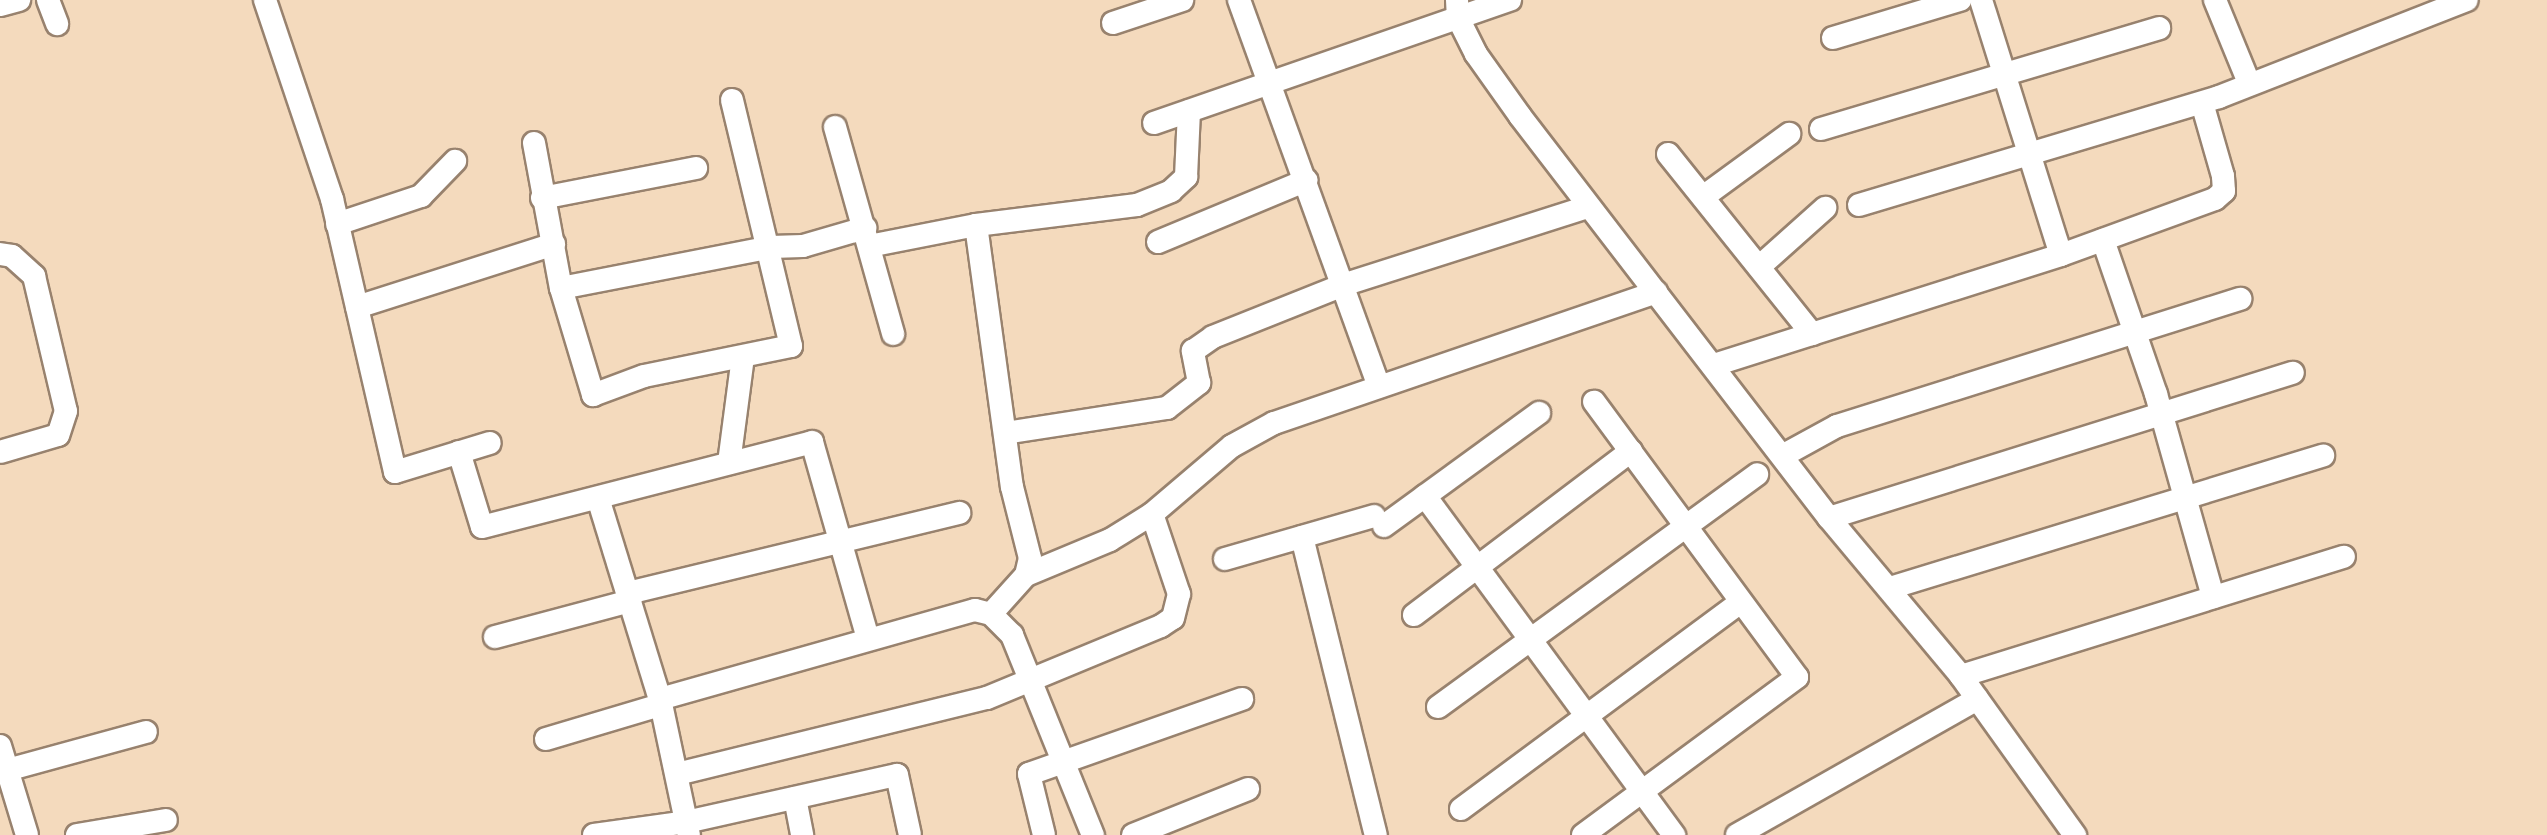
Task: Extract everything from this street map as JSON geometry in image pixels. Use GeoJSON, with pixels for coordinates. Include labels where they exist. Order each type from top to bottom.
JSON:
{"type":"FeatureCollection","features":[{"type":"Feature","properties":{"kind":"street"},"geometry":{"type":"LineString","coordinates":[[0,5],[19,0]]}},
{"type":"Feature","properties":{"kind":"street"},"geometry":{"type":"LineString","coordinates":[[48,0],[57,24]]}},
{"type":"Feature","properties":{"kind":"street"},"geometry":{"type":"LineString","coordinates":[[265,0],[337,224],[395,472],[490,443]]}},
{"type":"Feature","properties":{"kind":"street"},"geometry":{"type":"LineString","coordinates":[[1113,23],[1182,0]]}},
{"type":"Feature","properties":{"kind":"street"},"geometry":{"type":"LineString","coordinates":[[1239,0],[1307,180],[1379,386]]}},
{"type":"Feature","properties":{"kind":"street"},"geometry":{"type":"LineString","coordinates":[[1154,123],[1271,83],[1457,9],[1510,0]]}},
{"type":"Feature","properties":{"kind":"street"},"geometry":{"type":"LineString","coordinates":[[1833,38],[1960,0]]}},
{"type":"Feature","properties":{"kind":"street"},"geometry":{"type":"LineString","coordinates":[[1981,0],[2061,255]]}},
{"type":"Feature","properties":{"kind":"street"},"geometry":{"type":"LineString","coordinates":[[2215,0],[2249,83]]}},
{"type":"Feature","properties":{"kind":"street"},"geometry":{"type":"LineString","coordinates":[[1859,205],[2030,157],[2202,103],[2467,0]]}},
{"type":"Feature","properties":{"kind":"street"},"geometry":{"type":"LineString","coordinates":[[1457,9],[1476,54],[1588,207],[1784,455],[1829,518],[1961,676],[2075,835]]}},
{"type":"Feature","properties":{"kind":"street"},"geometry":{"type":"LineString","coordinates":[[1821,129],[2159,28]]}},
{"type":"Feature","properties":{"kind":"street"},"geometry":{"type":"LineString","coordinates":[[534,143],[561,288],[593,395],[644,376],[791,346],[771,247],[732,100]]}},
{"type":"Feature","properties":{"kind":"street"},"geometry":{"type":"LineString","coordinates":[[1714,365],[2061,255],[2193,208],[2224,191],[2202,103]]}},
{"type":"Feature","properties":{"kind":"street"},"geometry":{"type":"LineString","coordinates":[[561,288],[771,247],[803,246],[1137,205],[1171,191],[1186,177],[1189,111]]}},
{"type":"Feature","properties":{"kind":"street"},"geometry":{"type":"LineString","coordinates":[[835,127],[893,334]]}},
{"type":"Feature","properties":{"kind":"street"},"geometry":{"type":"LineString","coordinates":[[1703,197],[1789,134]]}},
{"type":"Feature","properties":{"kind":"street"},"geometry":{"type":"LineString","coordinates":[[1668,154],[1812,334]]}},
{"type":"Feature","properties":{"kind":"street"},"geometry":{"type":"LineString","coordinates":[[337,224],[421,196],[455,161]]}},
{"type":"Feature","properties":{"kind":"street"},"geometry":{"type":"LineString","coordinates":[[542,198],[696,168]]}},
{"type":"Feature","properties":{"kind":"street"},"geometry":{"type":"LineString","coordinates":[[1158,242],[1307,180]]}},
{"type":"Feature","properties":{"kind":"street"},"geometry":{"type":"LineString","coordinates":[[1005,433],[1167,408],[1199,383],[1193,351],[1198,344],[1343,285],[1588,207]]}},
{"type":"Feature","properties":{"kind":"street"},"geometry":{"type":"LineString","coordinates":[[1759,267],[1825,208]]}},
{"type":"Feature","properties":{"kind":"street"},"geometry":{"type":"LineString","coordinates":[[976,225],[1005,433],[1030,558],[1026,575]]}},
{"type":"Feature","properties":{"kind":"street"},"geometry":{"type":"LineString","coordinates":[[2103,240],[2187,495],[2213,597]]}},
{"type":"Feature","properties":{"kind":"street"},"geometry":{"type":"LineString","coordinates":[[357,307],[554,244]]}},
{"type":"Feature","properties":{"kind":"street"},"geometry":{"type":"LineString","coordinates":[[0,254],[12,256],[34,276],[66,411],[58,435],[0,452]]}},
{"type":"Feature","properties":{"kind":"street"},"geometry":{"type":"LineString","coordinates":[[991,614],[1026,575],[1110,540],[1152,514],[1232,446],[1274,423],[1656,292]]}},
{"type":"Feature","properties":{"kind":"street"},"geometry":{"type":"LineString","coordinates":[[1784,455],[1837,426],[2241,299]]}},
{"type":"Feature","properties":{"kind":"street"},"geometry":{"type":"LineString","coordinates":[[729,463],[743,357]]}},
{"type":"Feature","properties":{"kind":"street"},"geometry":{"type":"LineString","coordinates":[[1829,518],[2293,373]]}},
{"type":"Feature","properties":{"kind":"street"},"geometry":{"type":"LineString","coordinates":[[1583,835],[1797,677],[1594,402]]}},
{"type":"Feature","properties":{"kind":"street"},"geometry":{"type":"LineString","coordinates":[[1225,559],[1302,537],[1379,521],[1425,496],[1539,413]]}},
{"type":"Feature","properties":{"kind":"street"},"geometry":{"type":"LineString","coordinates":[[459,452],[482,527],[812,442],[868,639]]}},
{"type":"Feature","properties":{"kind":"street"},"geometry":{"type":"LineString","coordinates":[[1414,615],[1631,451]]}},
{"type":"Feature","properties":{"kind":"street"},"geometry":{"type":"LineString","coordinates":[[1890,588],[2323,456]]}},
{"type":"Feature","properties":{"kind":"street"},"geometry":{"type":"LineString","coordinates":[[1438,707],[1757,474]]}},
{"type":"Feature","properties":{"kind":"street"},"geometry":{"type":"LineString","coordinates":[[1425,496],[1674,835]]}},
{"type":"Feature","properties":{"kind":"street"},"geometry":{"type":"LineString","coordinates":[[598,498],[660,702],[688,828]]}},
{"type":"Feature","properties":{"kind":"street"},"geometry":{"type":"LineString","coordinates":[[495,637],[839,539],[959,513]]}},
{"type":"Feature","properties":{"kind":"street"},"geometry":{"type":"LineString","coordinates":[[677,774],[949,710],[1173,618],[1179,594],[1152,514]]}},
{"type":"Feature","properties":{"kind":"street"},"geometry":{"type":"LineString","coordinates":[[1302,537],[1376,835]]}},
{"type":"Feature","properties":{"kind":"street"},"geometry":{"type":"LineString","coordinates":[[1961,676],[2344,557]]}},
{"type":"Feature","properties":{"kind":"street"},"geometry":{"type":"LineString","coordinates":[[1461,809],[1741,602]]}},
{"type":"Feature","properties":{"kind":"street"},"geometry":{"type":"LineString","coordinates":[[546,739],[868,639],[975,610],[991,614],[1012,635],[1093,835]]}},
{"type":"Feature","properties":{"kind":"street"},"geometry":{"type":"LineString","coordinates":[[1044,835],[1029,774],[1242,699]]}},
{"type":"Feature","properties":{"kind":"street"},"geometry":{"type":"LineString","coordinates":[[1737,835],[1977,699]]}},
{"type":"Feature","properties":{"kind":"street"},"geometry":{"type":"LineString","coordinates":[[7,770],[146,732]]}},
{"type":"Feature","properties":{"kind":"street"},"geometry":{"type":"LineString","coordinates":[[0,746],[27,835]]}},
{"type":"Feature","properties":{"kind":"street"},"geometry":{"type":"LineString","coordinates":[[594,835],[688,828],[795,798],[897,775],[910,835]]}},
{"type":"Feature","properties":{"kind":"street"},"geometry":{"type":"LineString","coordinates":[[1133,835],[1248,789]]}},
{"type":"Feature","properties":{"kind":"street"},"geometry":{"type":"LineString","coordinates":[[795,798],[802,835]]}},
{"type":"Feature","properties":{"kind":"street"},"geometry":{"type":"LineString","coordinates":[[77,835],[166,820]]}}]}
